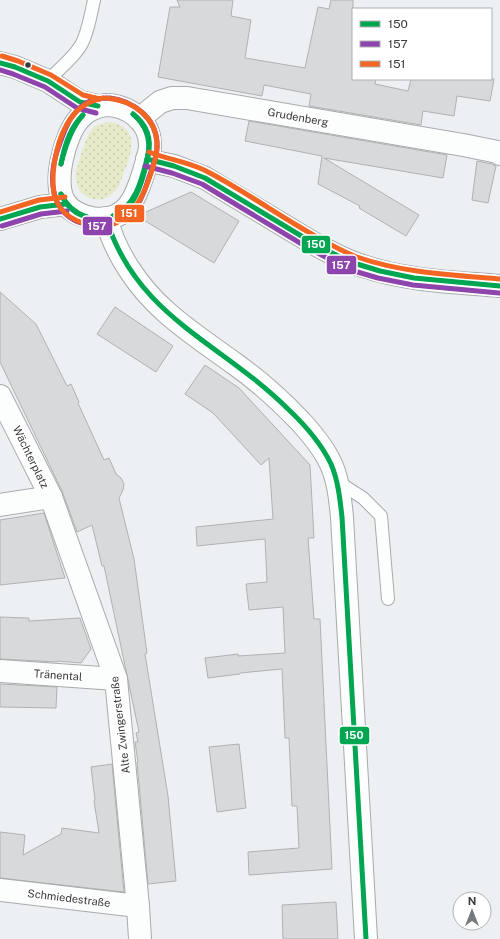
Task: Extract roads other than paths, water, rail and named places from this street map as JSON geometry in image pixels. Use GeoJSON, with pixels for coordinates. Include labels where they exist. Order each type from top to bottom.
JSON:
{"type":"FeatureCollection","features":[{"type":"Feature","properties":{"kind":"street"},"geometry":{"type":"LineString","coordinates":[[0,63],[15,67],[48,81],[80,102],[98,106]]}},
{"type":"Feature","properties":{"kind":"street","name":"Grudenberg"},"geometry":{"type":"LineString","coordinates":[[139,119],[160,102],[172,98],[187,98],[498,152],[500,154]]}},
{"type":"Feature","properties":{"kind":"street"},"geometry":{"type":"LineString","coordinates":[[105,105],[117,106],[130,111],[139,119],[144,126],[149,139],[149,150],[138,191],[130,205],[113,216],[100,219],[84,216],[73,210],[66,204],[61,194],[59,185],[63,155],[73,127],[78,120],[85,113],[98,106],[105,105]]}},
{"type":"Feature","properties":{"kind":"street"},"geometry":{"type":"LineString","coordinates":[[147,159],[174,166],[206,178],[313,243],[331,253],[363,266],[406,277],[500,286]]}},
{"type":"Feature","properties":{"kind":"street"},"geometry":{"type":"LineString","coordinates":[[0,219],[40,207],[66,204]]}},
{"type":"Feature","properties":{"kind":"street"},"geometry":{"type":"LineString","coordinates":[[106,218],[120,253],[147,292],[164,311],[237,365],[287,408],[311,434],[329,459],[338,482],[342,525],[366,939]]}},
{"type":"Feature","properties":{"kind":"street","name":"Wächterplatz"},"geometry":{"type":"LineString","coordinates":[[0,396],[51,497]]}},
{"type":"Feature","properties":{"kind":"street"},"geometry":{"type":"LineString","coordinates":[[0,505],[51,497]]}},
{"type":"Feature","properties":{"kind":"street","name":"Alte Zwingerstraße"},"geometry":{"type":"LineString","coordinates":[[51,497],[116,679],[140,939]]}},
{"type":"Feature","properties":{"kind":"street","name":"Tränental"},"geometry":{"type":"LineString","coordinates":[[0,671],[116,679]]}},
{"type":"Feature","properties":{"kind":"street","name":"Schmiedestraße"},"geometry":{"type":"LineString","coordinates":[[0,890],[138,906]]}},
{"type":"Feature","properties":{"kind":"lane"},"geometry":{"type":"LineString","coordinates":[[48,81],[82,44],[94,0]]}},
{"type":"Feature","properties":{"kind":"lane"},"geometry":{"type":"LineString","coordinates":[[338,482],[363,498],[381,516],[388,599]]}}]}
